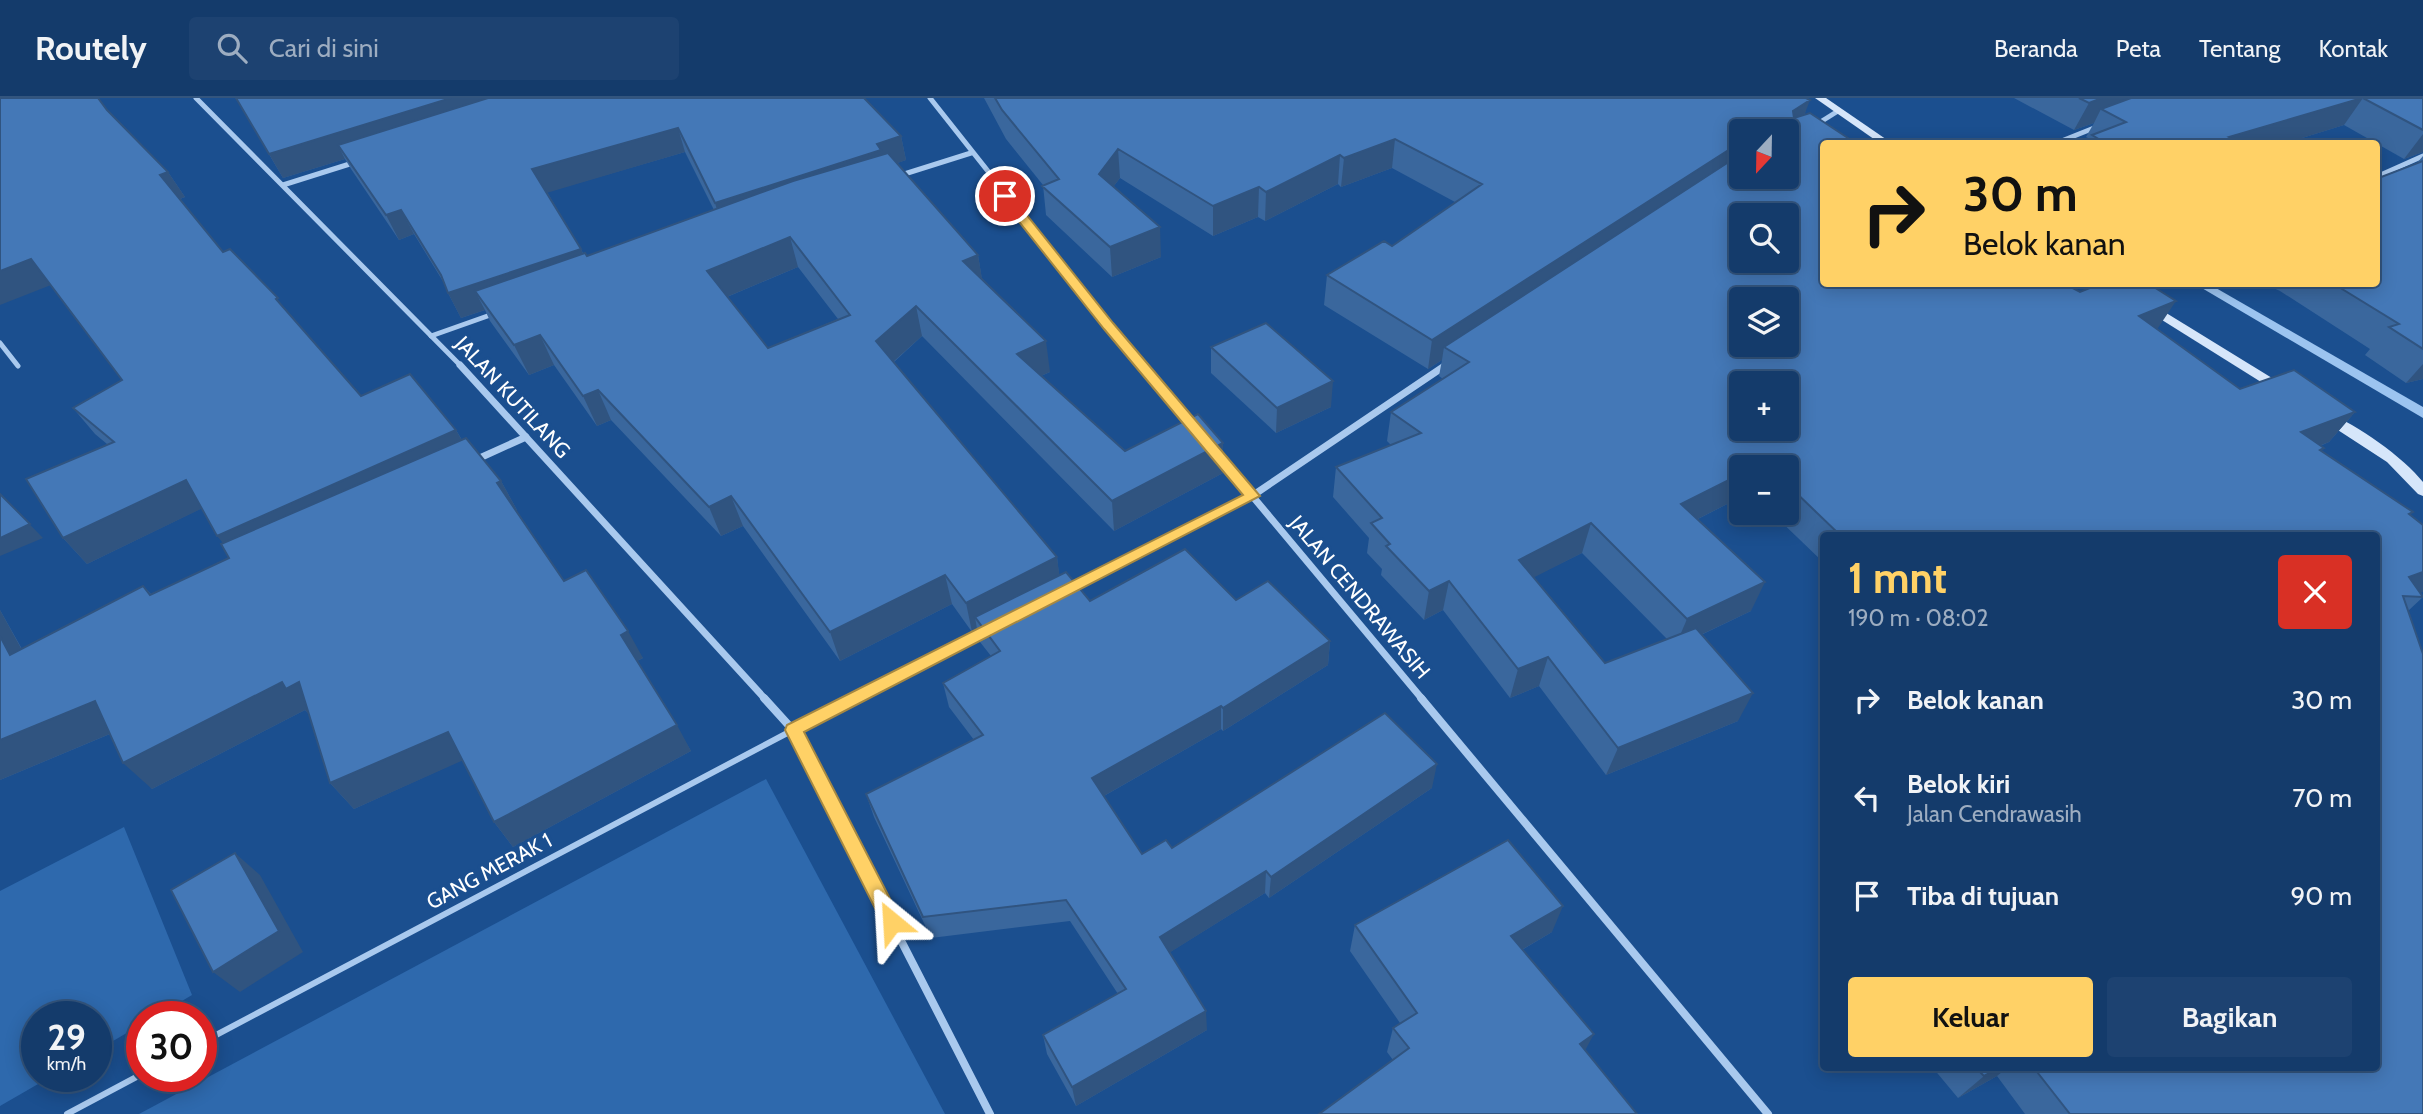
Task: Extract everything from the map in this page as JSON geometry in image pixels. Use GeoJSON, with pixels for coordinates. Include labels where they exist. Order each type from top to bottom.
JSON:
{"type":"FeatureCollection","features":[{"type":"Feature","properties":{"kind":"street","name":"JALAN KUTILANG"},"geometry":{"type":"LineString","coordinates":[[196,98],[432,336],[793,730],[990,1114]]}},
{"type":"Feature","properties":{"kind":"street"},"geometry":{"type":"LineString","coordinates":[[930,98],[1108,326],[1198,432]]}},
{"type":"Feature","properties":{"kind":"street"},"geometry":{"type":"LineString","coordinates":[[1820,98],[1882,140]]}},
{"type":"Feature","properties":{"kind":"street"},"geometry":{"type":"LineString","coordinates":[[1807,130],[1838,111]]}},
{"type":"Feature","properties":{"kind":"street"},"geometry":{"type":"LineString","coordinates":[[2064,140],[2106,123]]}},
{"type":"Feature","properties":{"kind":"street"},"geometry":{"type":"LineString","coordinates":[[891,178],[971,153]]}},
{"type":"Feature","properties":{"kind":"street"},"geometry":{"type":"LineString","coordinates":[[2380,175],[2423,156]]}},
{"type":"Feature","properties":{"kind":"street"},"geometry":{"type":"LineString","coordinates":[[283,186],[363,160]]}},
{"type":"Feature","properties":{"kind":"street"},"geometry":{"type":"LineString","coordinates":[[2139,300],[2291,395]]}},
{"type":"Feature","properties":{"kind":"street"},"geometry":{"type":"LineString","coordinates":[[432,336],[510,308]]}},
{"type":"Feature","properties":{"kind":"street"},"geometry":{"type":"LineString","coordinates":[[0,342],[18,366]]}},
{"type":"Feature","properties":{"kind":"street"},"geometry":{"type":"LineString","coordinates":[[1066,591],[1252,496],[1457,357]]}},
{"type":"Feature","properties":{"kind":"street"},"geometry":{"type":"LineString","coordinates":[[2313,408],[2379,449],[2418,478],[2423,491]]}},
{"type":"Feature","properties":{"kind":"street"},"geometry":{"type":"LineString","coordinates":[[463,466],[526,437]]}},
{"type":"Feature","properties":{"kind":"street","name":"JALAN CENDRAWASIH"},"geometry":{"type":"LineString","coordinates":[[1208,443],[1768,1114]]}},
{"type":"Feature","properties":{"kind":"street"},"geometry":{"type":"LineString","coordinates":[[793,730],[992,629]]}},
{"type":"Feature","properties":{"kind":"lane","name":"GANG MERAK 1"},"geometry":{"type":"LineString","coordinates":[[217,1035],[793,730]]}},
{"type":"Feature","properties":{"kind":"lane"},"geometry":{"type":"LineString","coordinates":[[67,1114],[126,1083]]}},
{"type":"Feature","properties":{"kind":"shaded area"},"geometry":{"type":"Polygon","coordinates":[[[766,779],[945,1114],[139,1114],[180,1092],[217,1092],[217,1072],[766,779]]]}},
{"type":"Feature","properties":{"kind":"shaded area"},"geometry":{"type":"Polygon","coordinates":[[[124,827],[192,995],[182,1001],[126,1001],[126,1033],[112,1042],[112,1001],[21,1001],[21,1092],[24,1092],[0,1106],[0,891],[124,827]]]}},
{"type":"Feature","properties":{"kind":"building"},"geometry":{"type":"Polygon","coordinates":[[[0,98],[98,98],[168,172],[160,175],[223,252],[230,249],[278,298],[276,299],[361,396],[410,374],[456,430],[217,536],[186,480],[63,538],[26,479],[114,442],[73,408],[122,380],[31,259],[0,271],[0,98]]]}},
{"type":"Feature","properties":{"kind":"building"},"geometry":{"type":"Polygon","coordinates":[[[236,98],[451,98],[269,154],[236,98]]]}},
{"type":"Feature","properties":{"kind":"building"},"geometry":{"type":"Polygon","coordinates":[[[488,98],[864,98],[901,136],[877,144],[881,150],[715,203],[678,128],[532,169],[581,249],[448,293],[441,275],[401,210],[386,215],[338,145],[488,98]]]}},
{"type":"Feature","properties":{"kind":"building"},"geometry":{"type":"Polygon","coordinates":[[[995,98],[1806,98],[1810,100],[1793,111],[1794,118],[1810,113],[1851,140],[1820,140],[1820,287],[2071,287],[2080,292],[2092,287],[2154,287],[2176,301],[2139,316],[2240,389],[2294,370],[2355,412],[2301,432],[2324,448],[2320,450],[2413,512],[2409,514],[2423,525],[2423,572],[2409,577],[2423,597],[2403,596],[2423,654],[2423,1114],[2070,1114],[2036,1071],[2380,1071],[2380,532],[1837,532],[1799,496],[1799,455],[1729,455],[1729,480],[1681,504],[1765,582],[1687,619],[1591,523],[1519,560],[1605,663],[1696,628],[1753,693],[1618,748],[1548,657],[1518,669],[1449,581],[1429,591],[1386,546],[1390,544],[1371,523],[1382,518],[1336,467],[1421,433],[1391,412],[1469,362],[1444,347],[1729,162],[1729,189],[1799,189],[1799,119],[1729,119],[1729,150],[1432,340],[1327,275],[1384,241],[1392,246],[1482,184],[1395,139],[1344,158],[1340,155],[1266,192],[1259,187],[1213,206],[1118,149],[1099,174],[1160,227],[1110,247],[1042,186],[1059,179],[995,98]]]}},
{"type":"Feature","properties":{"kind":"building"},"geometry":{"type":"Polygon","coordinates":[[[2079,98],[2102,98],[2089,103],[2079,98]]]}},
{"type":"Feature","properties":{"kind":"building"},"geometry":{"type":"Polygon","coordinates":[[[2131,98],[2362,98],[2229,137],[2235,140],[2100,140],[2092,135],[2126,122],[2101,109],[2131,98]]]}},
{"type":"Feature","properties":{"kind":"building"},"geometry":{"type":"Polygon","coordinates":[[[2363,98],[2423,98],[2423,130],[2363,98]]]}},
{"type":"Feature","properties":{"kind":"building"},"geometry":{"type":"Polygon","coordinates":[[[888,153],[978,255],[963,261],[1046,341],[1017,354],[1125,451],[1198,414],[1223,443],[1112,501],[916,306],[876,341],[1057,557],[966,603],[945,575],[830,632],[731,496],[709,507],[598,390],[583,396],[540,335],[514,345],[475,291],[585,253],[587,256],[793,181],[888,153]],[[790,237],[707,271],[768,348],[850,315],[790,237]]]}},
{"type":"Feature","properties":{"kind":"building"},"geometry":{"type":"Polygon","coordinates":[[[2423,161],[2423,349],[2389,327],[2399,324],[2339,287],[2380,287],[2380,177],[2423,161]]]}},
{"type":"Feature","properties":{"kind":"building"},"geometry":{"type":"Polygon","coordinates":[[[1266,323],[1333,381],[1277,408],[1211,347],[1266,323]]]}},
{"type":"Feature","properties":{"kind":"building"},"geometry":{"type":"Polygon","coordinates":[[[466,438],[501,481],[497,483],[564,581],[586,570],[628,631],[621,635],[677,725],[494,822],[448,732],[330,783],[299,682],[286,689],[282,682],[123,763],[95,701],[0,740],[0,636],[10,655],[143,586],[150,595],[229,558],[221,544],[466,438]]]}},
{"type":"Feature","properties":{"kind":"building"},"geometry":{"type":"Polygon","coordinates":[[[0,494],[30,524],[0,538],[0,494]]]}},
{"type":"Feature","properties":{"kind":"building"},"geometry":{"type":"Polygon","coordinates":[[[1185,549],[1236,600],[1268,581],[1330,641],[1223,708],[1221,706],[1092,778],[1142,854],[1166,840],[1172,848],[1385,713],[1437,764],[1271,877],[1266,871],[1160,937],[1206,1011],[1072,1087],[1043,1035],[1126,989],[1066,900],[923,917],[866,794],[983,735],[943,683],[1000,651],[975,617],[1066,572],[1090,601],[1185,549]]]}},
{"type":"Feature","properties":{"kind":"building"},"geometry":{"type":"Polygon","coordinates":[[[1508,840],[1563,906],[1511,936],[1594,1034],[1580,1044],[1637,1114],[1319,1114],[1409,1048],[1393,1028],[1417,1013],[1355,925],[1508,840]]]}},
{"type":"Feature","properties":{"kind":"building"},"geometry":{"type":"Polygon","coordinates":[[[235,853],[279,931],[213,972],[171,890],[235,853]]]}},
{"type":"Feature","properties":{"kind":"building"},"geometry":{"type":"Polygon","coordinates":[[[1979,1071],[1993,1071],[1984,1076],[1979,1071]]]}},
{"type":"Feature","properties":{"kind":"waterway"},"geometry":{"type":"LineString","coordinates":[[2206,287],[2423,413]]}},
{"type":"Feature","properties":{"kind":"route"},"geometry":{"type":"LineString","coordinates":[[892,922],[793,730],[1252,496],[1108,326],[1005,196]]}}]}
